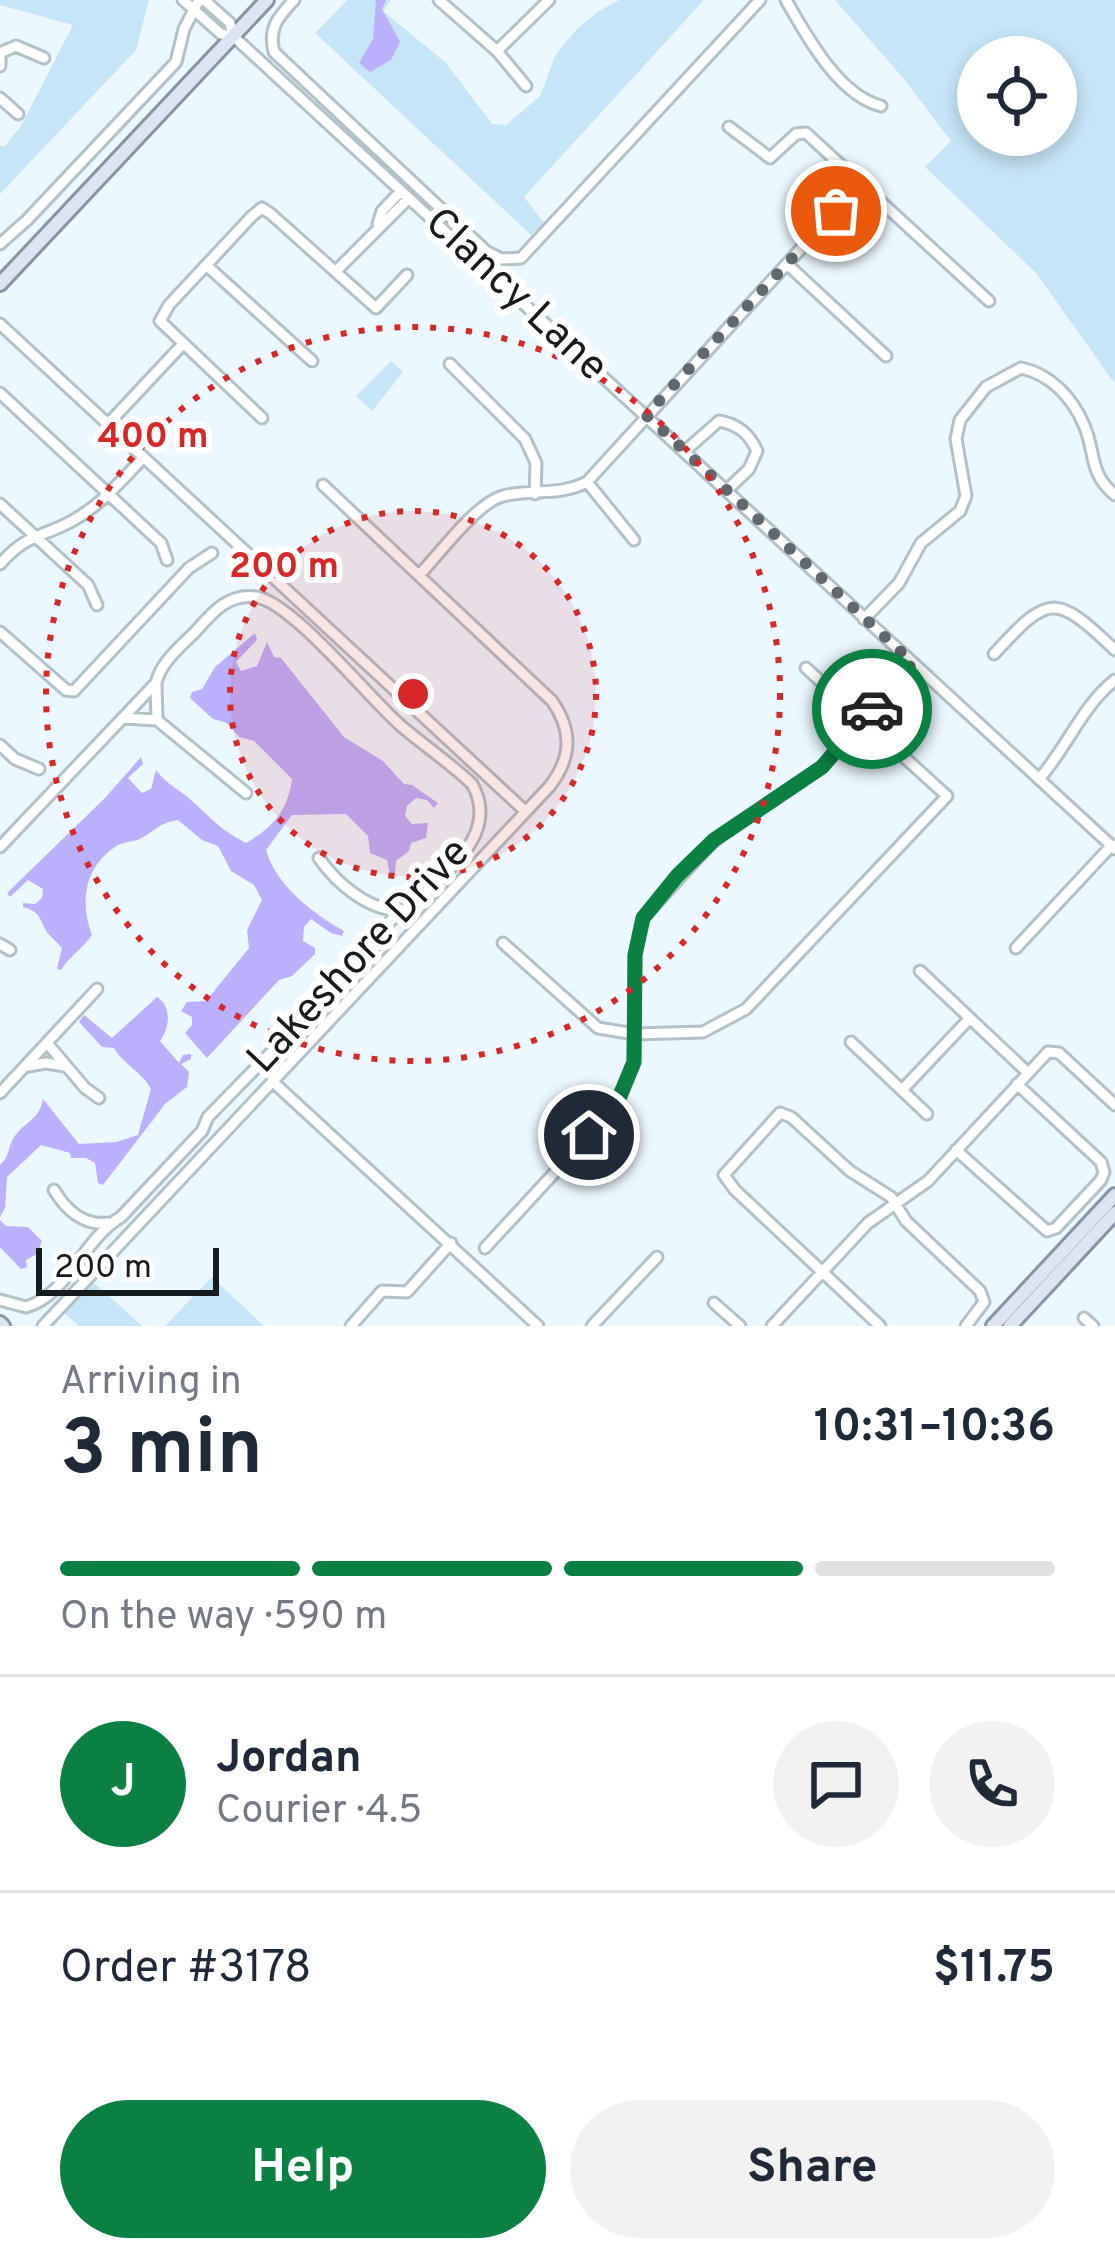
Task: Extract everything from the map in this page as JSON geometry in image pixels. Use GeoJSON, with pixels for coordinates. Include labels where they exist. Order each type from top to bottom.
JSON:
{"type":"FeatureCollection","features":[{"type":"Feature","properties":{"kind":"main road"},"geometry":{"type":"LineString","coordinates":[[0,284],[266,0]]}},
{"type":"Feature","properties":{"kind":"main road"},"geometry":{"type":"LineString","coordinates":[[993,1326],[1115,1195]]}},
{"type":"Feature","properties":{"kind":"main road"},"geometry":{"type":"LineString","coordinates":[[1010,1326],[1115,1214]]}},
{"type":"Feature","properties":{"kind":"street","name":"Clancy Lane"},"geometry":{"type":"LineString","coordinates":[[183,0],[199,3],[221,34],[233,36],[1113,847]]}},
{"type":"Feature","properties":{"kind":"street"},"geometry":{"type":"LineString","coordinates":[[293,0],[270,36],[274,52],[487,252],[502,259],[521,258],[760,0]]}},
{"type":"Feature","properties":{"kind":"street"},"geometry":{"type":"LineString","coordinates":[[439,0],[497,51],[526,86]]}},
{"type":"Feature","properties":{"kind":"street"},"geometry":{"type":"LineString","coordinates":[[497,51],[549,0]]}},
{"type":"Feature","properties":{"kind":"street"},"geometry":{"type":"LineString","coordinates":[[786,0],[831,70],[880,106]]}},
{"type":"Feature","properties":{"kind":"street"},"geometry":{"type":"LineString","coordinates":[[0,244],[176,62],[199,3]]}},
{"type":"Feature","properties":{"kind":"street"},"geometry":{"type":"LineString","coordinates":[[0,66],[0,53],[16,46],[44,58]]}},
{"type":"Feature","properties":{"kind":"street"},"geometry":{"type":"LineString","coordinates":[[0,98],[18,114]]}},
{"type":"Feature","properties":{"kind":"street"},"geometry":{"type":"LineString","coordinates":[[728,127],[770,158],[796,134],[806,133],[989,301]]}},
{"type":"Feature","properties":{"kind":"street"},"geometry":{"type":"LineString","coordinates":[[419,575],[483,507],[500,496],[570,491],[587,482],[861,183]]}},
{"type":"Feature","properties":{"kind":"street"},"geometry":{"type":"LineString","coordinates":[[336,271],[378,224],[382,211],[405,194]]}},
{"type":"Feature","properties":{"kind":"street"},"geometry":{"type":"LineString","coordinates":[[262,418],[160,321],[169,305],[262,208],[376,308],[406,275]]}},
{"type":"Feature","properties":{"kind":"street"},"geometry":{"type":"LineString","coordinates":[[206,265],[312,361]]}},
{"type":"Feature","properties":{"kind":"street"},"geometry":{"type":"LineString","coordinates":[[788,265],[886,356]]}},
{"type":"Feature","properties":{"kind":"street"},"geometry":{"type":"LineString","coordinates":[[0,325],[525,811]]}},
{"type":"Feature","properties":{"kind":"street"},"geometry":{"type":"LineString","coordinates":[[107,424],[182,345]]}},
{"type":"Feature","properties":{"kind":"street"},"geometry":{"type":"LineString","coordinates":[[450,364],[525,439],[536,463],[535,494]]}},
{"type":"Feature","properties":{"kind":"street"},"geometry":{"type":"LineString","coordinates":[[864,619],[899,583],[921,543],[960,511],[967,496],[957,451],[960,420],[986,387],[1006,374],[1021,368],[1051,380],[1085,427],[1091,464],[1115,496]]}},
{"type":"Feature","properties":{"kind":"street"},"geometry":{"type":"LineString","coordinates":[[0,393],[161,543],[167,560]]}},
{"type":"Feature","properties":{"kind":"street"},"geometry":{"type":"LineString","coordinates":[[685,451],[719,421],[734,424],[752,440],[757,451],[749,469],[727,490]]}},
{"type":"Feature","properties":{"kind":"street"},"geometry":{"type":"LineString","coordinates":[[0,564],[22,541],[73,520],[109,494],[142,458]]}},
{"type":"Feature","properties":{"kind":"street"},"geometry":{"type":"LineString","coordinates":[[587,482],[634,539]]}},
{"type":"Feature","properties":{"kind":"street"},"geometry":{"type":"LineString","coordinates":[[43,1326],[560,773],[569,747],[565,720],[552,701],[323,485]]}},
{"type":"Feature","properties":{"kind":"street"},"geometry":{"type":"LineString","coordinates":[[0,504],[88,585],[98,605]]}},
{"type":"Feature","properties":{"kind":"street"},"geometry":{"type":"LineString","coordinates":[[0,632],[66,690],[74,691],[190,568],[212,553]]}},
{"type":"Feature","properties":{"kind":"street","name":"Lakeshore Drive"},"geometry":{"type":"LineString","coordinates":[[0,847],[156,683],[162,667],[215,610],[239,597],[261,598],[280,607],[372,699],[454,767],[477,794],[481,807],[478,830],[469,847],[380,932],[360,963],[268,1052],[121,1217],[108,1223],[86,1247],[80,1261],[41,1302],[17,1307],[0,1300]]}},
{"type":"Feature","properties":{"kind":"street"},"geometry":{"type":"LineString","coordinates":[[994,654],[1031,613],[1048,608],[1070,610],[1115,650]]}},
{"type":"Feature","properties":{"kind":"street"},"geometry":{"type":"LineString","coordinates":[[485,1248],[616,1105],[634,1062],[635,955],[643,918],[714,840],[822,767],[913,663]]}},
{"type":"Feature","properties":{"kind":"street"},"geometry":{"type":"LineString","coordinates":[[503,944],[598,1028],[635,1034],[703,1032],[746,1009],[946,796],[806,668]]}},
{"type":"Feature","properties":{"kind":"street"},"geometry":{"type":"LineString","coordinates":[[1040,778],[1098,694],[1115,680]]}},
{"type":"Feature","properties":{"kind":"street"},"geometry":{"type":"LineString","coordinates":[[156,683],[157,720]]}},
{"type":"Feature","properties":{"kind":"street"},"geometry":{"type":"LineString","coordinates":[[122,718],[157,720],[246,794]]}},
{"type":"Feature","properties":{"kind":"street"},"geometry":{"type":"LineString","coordinates":[[0,745],[14,759],[39,769]]}},
{"type":"Feature","properties":{"kind":"street"},"geometry":{"type":"LineString","coordinates":[[1016,948],[1113,847]]}},
{"type":"Feature","properties":{"kind":"street"},"geometry":{"type":"LineString","coordinates":[[319,858],[327,870],[374,907],[401,910]]}},
{"type":"Feature","properties":{"kind":"street"},"geometry":{"type":"LineString","coordinates":[[374,907],[380,932]]}},
{"type":"Feature","properties":{"kind":"street"},"geometry":{"type":"LineString","coordinates":[[920,971],[1028,1073]]}},
{"type":"Feature","properties":{"kind":"street"},"geometry":{"type":"LineString","coordinates":[[0,1093],[98,989]]}},
{"type":"Feature","properties":{"kind":"street"},"geometry":{"type":"LineString","coordinates":[[902,1090],[970,1018]]}},
{"type":"Feature","properties":{"kind":"street"},"geometry":{"type":"LineString","coordinates":[[851,1042],[927,1114]]}},
{"type":"Feature","properties":{"kind":"street"},"geometry":{"type":"LineString","coordinates":[[46,1043],[99,1098]]}},
{"type":"Feature","properties":{"kind":"street"},"geometry":{"type":"LineString","coordinates":[[772,1326],[868,1223],[928,1181],[1052,1050],[1115,1105]]}},
{"type":"Feature","properties":{"kind":"street"},"geometry":{"type":"LineString","coordinates":[[23,1068],[46,1063],[67,1067]]}},
{"type":"Feature","properties":{"kind":"street"},"geometry":{"type":"LineString","coordinates":[[272,1081],[451,1243],[532,1324]]}},
{"type":"Feature","properties":{"kind":"street"},"geometry":{"type":"LineString","coordinates":[[956,1150],[1047,1232],[1101,1180],[1101,1162],[1017,1084]]}},
{"type":"Feature","properties":{"kind":"street"},"geometry":{"type":"LineString","coordinates":[[880,1326],[734,1190],[724,1175],[775,1116],[791,1117],[850,1172],[879,1188],[897,1204],[906,1221],[983,1295],[982,1308],[966,1326]]}},
{"type":"Feature","properties":{"kind":"street"},"geometry":{"type":"LineString","coordinates":[[54,1190],[80,1218],[108,1223]]}},
{"type":"Feature","properties":{"kind":"street"},"geometry":{"type":"LineString","coordinates":[[80,1218],[86,1247]]}},
{"type":"Feature","properties":{"kind":"street"},"geometry":{"type":"LineString","coordinates":[[351,1326],[382,1291],[407,1292],[451,1243]]}},
{"type":"Feature","properties":{"kind":"street"},"geometry":{"type":"LineString","coordinates":[[592,1326],[657,1257]]}},
{"type":"Feature","properties":{"kind":"street"},"geometry":{"type":"LineString","coordinates":[[714,1303],[740,1326]]}},
{"type":"Feature","properties":{"kind":"shaded area"},"geometry":{"type":"Polygon","coordinates":[[[0,0],[149,0],[136,50],[0,194],[0,145],[4,147],[21,126],[73,25],[0,5],[0,0]]]}},
{"type":"Feature","properties":{"kind":"shaded area"},"geometry":{"type":"Polygon","coordinates":[[[347,0],[391,0],[383,11],[446,63],[492,124],[506,125],[540,96],[556,54],[599,11],[619,0],[704,0],[524,197],[544,223],[531,235],[315,33],[347,0]]]}},
{"type":"Feature","properties":{"kind":"shaded area"},"geometry":{"type":"Polygon","coordinates":[[[376,0],[386,0],[382,9],[400,42],[391,60],[370,72],[359,63],[373,39],[376,0]]]}},
{"type":"Feature","properties":{"kind":"shaded area"},"geometry":{"type":"Polygon","coordinates":[[[835,0],[1115,0],[1115,384],[1036,273],[925,167],[951,141],[835,0]]]}},
{"type":"Feature","properties":{"kind":"shaded area"},"geometry":{"type":"Polygon","coordinates":[[[391,361],[403,372],[372,411],[356,396],[391,361]]]}},
{"type":"Feature","properties":{"kind":"shaded area"},"geometry":{"type":"Polygon","coordinates":[[[255,633],[257,640],[236,662],[241,671],[257,666],[267,642],[274,657],[281,658],[344,737],[383,761],[404,784],[438,803],[434,808],[416,798],[407,806],[405,816],[412,824],[428,823],[426,838],[411,843],[396,861],[395,874],[390,875],[387,860],[370,853],[368,836],[346,814],[292,815],[266,850],[271,863],[297,897],[344,931],[342,936],[331,933],[311,919],[304,927],[303,941],[315,948],[315,954],[292,976],[279,980],[207,1058],[185,1033],[192,1017],[181,1011],[187,1002],[206,1001],[249,948],[247,930],[262,900],[254,885],[231,871],[218,846],[202,840],[178,820],[107,853],[88,885],[86,910],[92,935],[61,970],[57,969],[62,948],[38,915],[23,907],[23,903],[35,904],[42,898],[43,889],[28,880],[10,897],[7,893],[141,757],[143,764],[128,778],[142,793],[151,789],[156,770],[220,827],[246,843],[271,825],[283,809],[292,779],[254,741],[239,737],[190,698],[202,689],[215,667],[255,633]]]}},
{"type":"Feature","properties":{"kind":"shaded area"},"geometry":{"type":"Polygon","coordinates":[[[157,997],[168,1018],[160,1041],[179,1063],[183,1055],[191,1054],[181,1064],[189,1072],[187,1087],[165,1104],[103,1185],[98,1183],[95,1163],[41,1145],[7,1177],[0,1217],[0,1165],[43,1099],[79,1144],[116,1142],[138,1135],[151,1089],[114,1048],[102,1047],[79,1022],[84,1015],[112,1038],[157,997]]]}},
{"type":"Feature","properties":{"kind":"shaded area"},"geometry":{"type":"Polygon","coordinates":[[[0,1220],[6,1226],[28,1227],[42,1241],[37,1254],[26,1260],[27,1267],[21,1269],[0,1247],[0,1220]]]}},
{"type":"Feature","properties":{"kind":"shaded area"},"geometry":{"type":"Polygon","coordinates":[[[212,1277],[264,1326],[165,1326],[212,1277]]]}},
{"type":"Feature","properties":{"kind":"shaded area"},"geometry":{"type":"Polygon","coordinates":[[[93,1283],[142,1326],[79,1326],[64,1313],[93,1283]]]}},
{"type":"Feature","properties":{"kind":"way so far"},"geometry":{"type":"LineString","coordinates":[[836,211],[646,415],[913,663],[872,709]]}},
{"type":"Feature","properties":{"kind":"route"},"geometry":{"type":"LineString","coordinates":[[589,1135],[616,1105],[634,1062],[635,955],[643,918],[714,840],[822,767],[872,709]]}}]}
